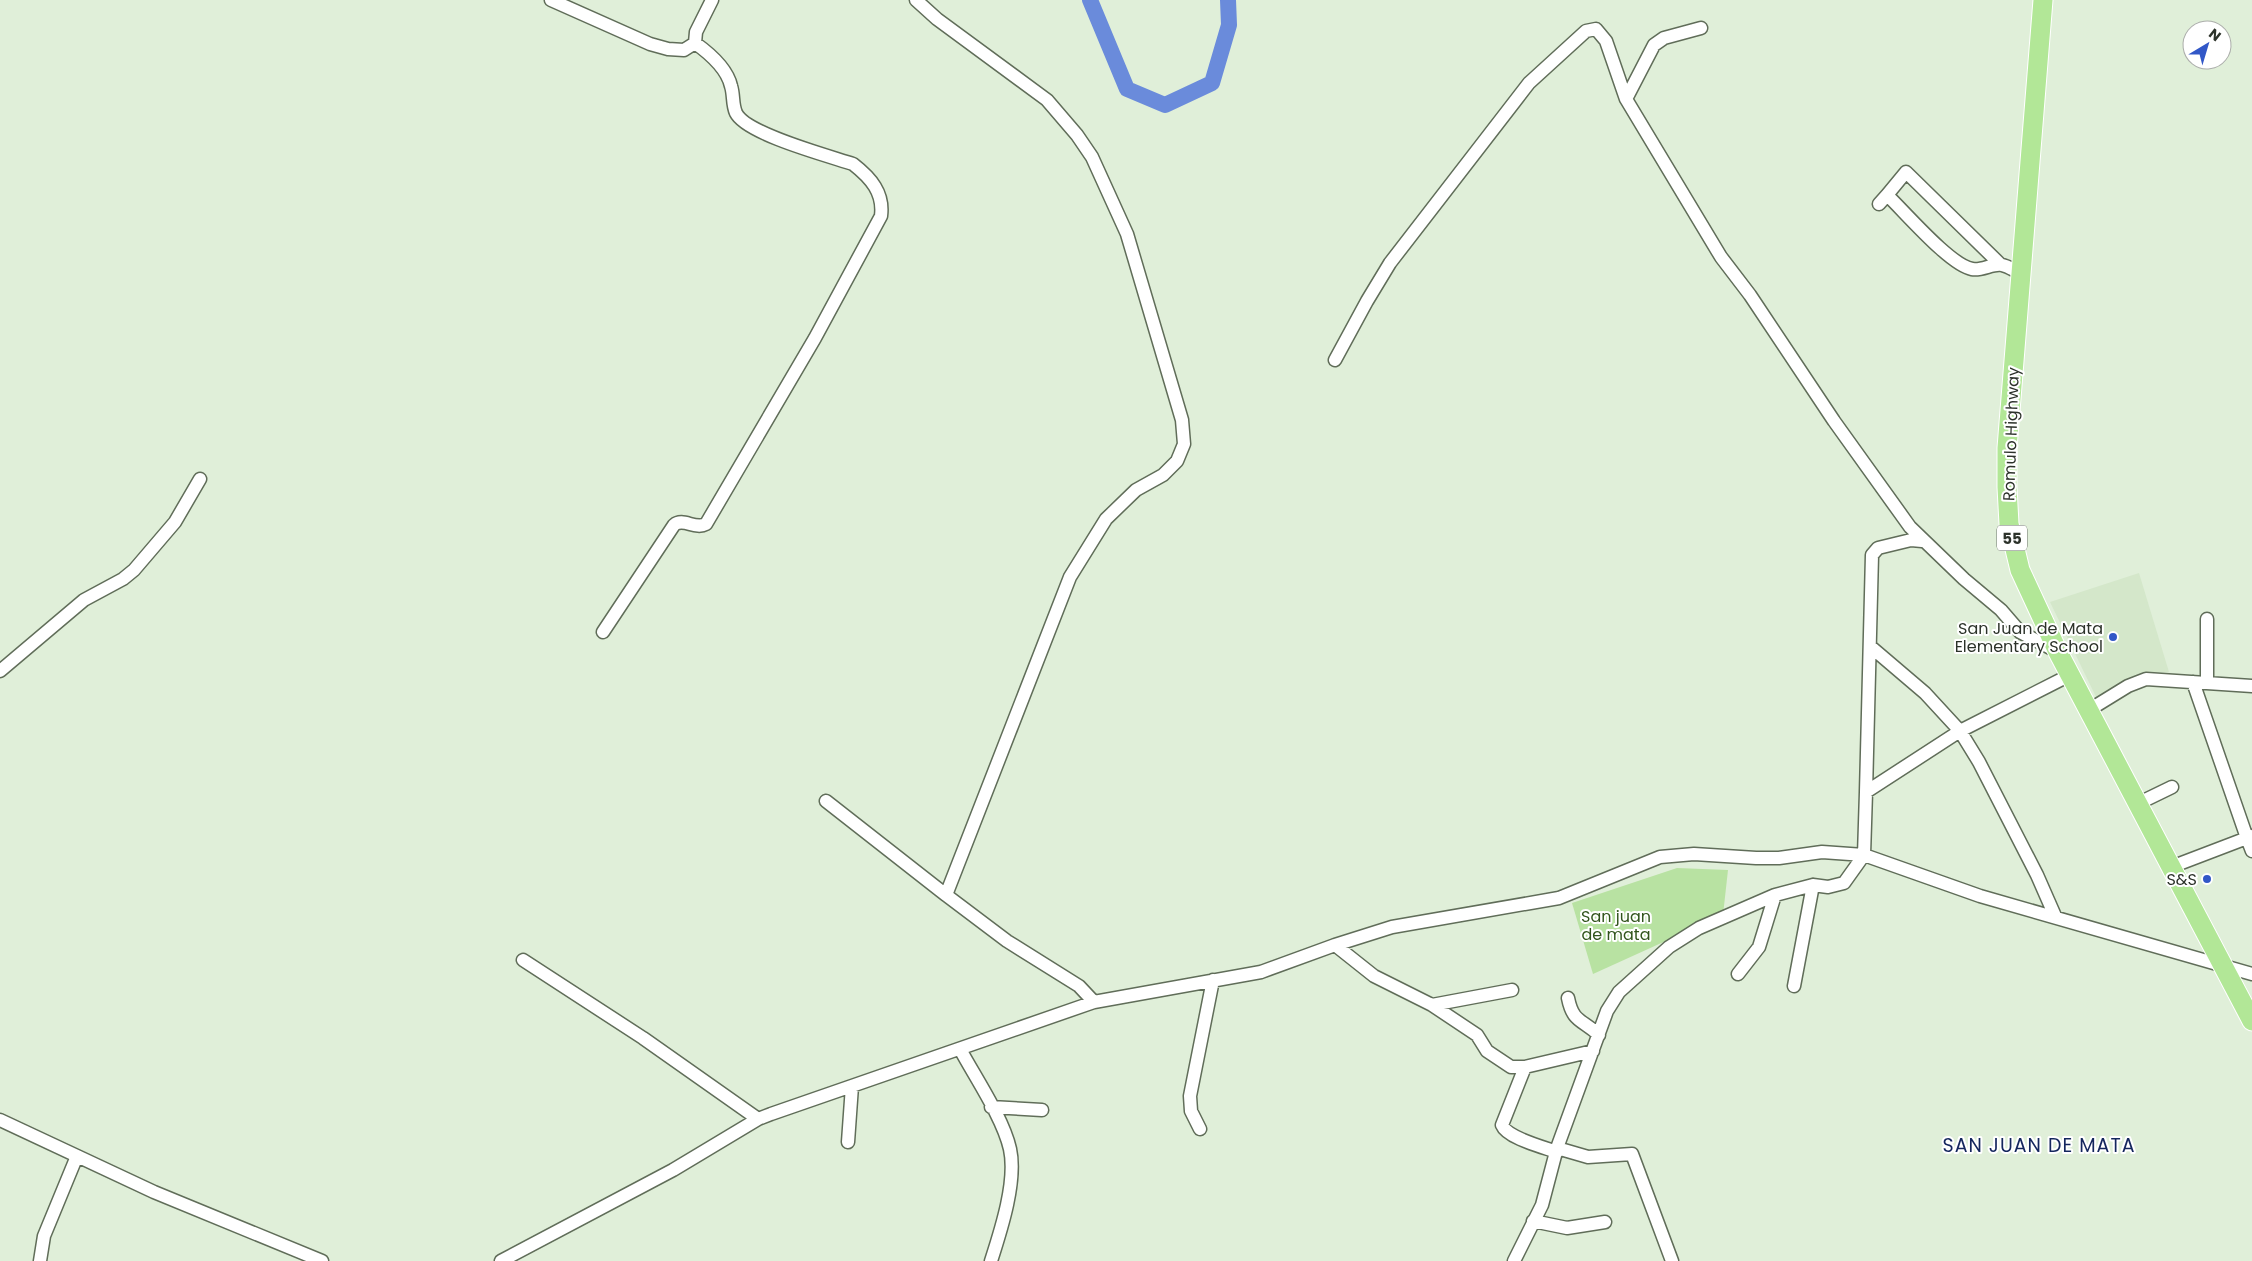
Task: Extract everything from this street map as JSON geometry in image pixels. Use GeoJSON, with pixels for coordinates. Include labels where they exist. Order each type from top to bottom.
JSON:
{"type":"FeatureCollection","features":[{"type":"Feature","properties":{"kind":"highway","name":"Romulo Highway"},"geometry":{"type":"LineString","coordinates":[[2043,0],[2007,448],[2006,487],[2009,524],[2020,570],[2058,652],[2252,1021]]}},
{"type":"Feature","properties":{"kind":"street"},"geometry":{"type":"LineString","coordinates":[[551,0],[650,44],[668,49],[684,50],[695,42],[696,32],[712,0]]}},
{"type":"Feature","properties":{"kind":"street"},"geometry":{"type":"LineString","coordinates":[[916,0],[938,19],[1047,100],[1077,135],[1092,157],[1127,234],[1182,420],[1184,435],[1182,452],[1177,461],[1163,475],[1136,490],[1106,519],[1070,577],[946,895]]}},
{"type":"Feature","properties":{"kind":"street"},"geometry":{"type":"LineString","coordinates":[[1626,99],[1654,45],[1664,38],[1701,28]]}},
{"type":"Feature","properties":{"kind":"street"},"geometry":{"type":"LineString","coordinates":[[1335,360],[1370,294],[1396,255],[1529,83],[1586,31],[1596,29],[1606,41],[1626,99],[1721,258],[1750,295],[1834,421],[1922,541],[2001,610],[2020,632],[2058,652]]}},
{"type":"Feature","properties":{"kind":"street"},"geometry":{"type":"LineString","coordinates":[[603,632],[674,525],[680,522],[699,527],[706,524],[815,338],[881,216],[880,194],[863,172],[853,164],[775,138],[747,125],[740,119],[736,113],[728,79],[714,59],[695,42]]}},
{"type":"Feature","properties":{"kind":"street"},"geometry":{"type":"LineString","coordinates":[[2001,265],[1971,269],[1949,256],[1883,200],[1906,172],[1986,252],[2001,265],[2020,273]]}},
{"type":"Feature","properties":{"kind":"street"},"geometry":{"type":"LineString","coordinates":[[1971,269],[1986,252]]}},
{"type":"Feature","properties":{"kind":"street"},"geometry":{"type":"LineString","coordinates":[[0,671],[84,600],[124,578],[134,570],[175,522],[200,479]]}},
{"type":"Feature","properties":{"kind":"street"},"geometry":{"type":"LineString","coordinates":[[1514,1261],[1542,1205],[1557,1150],[1615,997],[1669,947],[1699,928],[1775,895],[1814,885],[1828,887],[1844,882],[1864,855],[1874,552],[1878,548],[1903,542],[1922,541]]}},
{"type":"Feature","properties":{"kind":"street"},"geometry":{"type":"LineString","coordinates":[[2207,619],[2207,683]]}},
{"type":"Feature","properties":{"kind":"street"},"geometry":{"type":"LineString","coordinates":[[1871,647],[1925,693],[1960,731],[1983,770],[2037,875],[2055,916]]}},
{"type":"Feature","properties":{"kind":"street"},"geometry":{"type":"LineString","coordinates":[[1866,792],[1960,731],[2070,675]]}},
{"type":"Feature","properties":{"kind":"street"},"geometry":{"type":"LineString","coordinates":[[2088,710],[2138,680],[2155,678],[2252,686]]}},
{"type":"Feature","properties":{"kind":"street"},"geometry":{"type":"LineString","coordinates":[[2193,682],[2250,837],[2252,850]]}},
{"type":"Feature","properties":{"kind":"street"},"geometry":{"type":"LineString","coordinates":[[2137,804],[2172,787]]}},
{"type":"Feature","properties":{"kind":"street"},"geometry":{"type":"LineString","coordinates":[[826,800],[1007,941],[1079,986],[1094,1002]]}},
{"type":"Feature","properties":{"kind":"street"},"geometry":{"type":"LineString","coordinates":[[2171,866],[2250,837]]}},
{"type":"Feature","properties":{"kind":"street"},"geometry":{"type":"LineString","coordinates":[[501,1261],[673,1170],[758,1119],[852,1086],[1094,1002],[1261,972],[1392,927],[1559,898],[1660,857],[1694,854],[1779,858],[1822,852],[1864,855],[1980,896],[2223,964],[2252,974]]}},
{"type":"Feature","properties":{"kind":"street"},"geometry":{"type":"LineString","coordinates":[[1794,986],[1814,885]]}},
{"type":"Feature","properties":{"kind":"street"},"geometry":{"type":"LineString","coordinates":[[1738,974],[1759,947],[1775,895]]}},
{"type":"Feature","properties":{"kind":"street"},"geometry":{"type":"LineString","coordinates":[[1335,945],[1374,976],[1432,1005],[1477,1035],[1487,1051],[1506,1065],[1516,1068],[1525,1067],[1593,1051]]}},
{"type":"Feature","properties":{"kind":"street"},"geometry":{"type":"LineString","coordinates":[[522,960],[643,1038],[758,1119]]}},
{"type":"Feature","properties":{"kind":"street"},"geometry":{"type":"LineString","coordinates":[[1200,1129],[1191,1111],[1190,1096],[1213,980]]}},
{"type":"Feature","properties":{"kind":"street"},"geometry":{"type":"LineString","coordinates":[[1432,1005],[1512,990]]}},
{"type":"Feature","properties":{"kind":"street"},"geometry":{"type":"LineString","coordinates":[[1568,998],[1571,1014],[1577,1019],[1586,1022],[1600,1035]]}},
{"type":"Feature","properties":{"kind":"street"},"geometry":{"type":"LineString","coordinates":[[960,1049],[1004,1132],[1011,1164],[1001,1227],[991,1261]]}},
{"type":"Feature","properties":{"kind":"street"},"geometry":{"type":"LineString","coordinates":[[1525,1067],[1502,1125],[1504,1129],[1516,1137],[1557,1150],[1588,1157],[1632,1154],[1672,1261]]}},
{"type":"Feature","properties":{"kind":"street"},"geometry":{"type":"LineString","coordinates":[[848,1142],[852,1086]]}},
{"type":"Feature","properties":{"kind":"street"},"geometry":{"type":"LineString","coordinates":[[991,1107],[1042,1110]]}},
{"type":"Feature","properties":{"kind":"street"},"geometry":{"type":"LineString","coordinates":[[0,1120],[177,1202],[322,1261]]}},
{"type":"Feature","properties":{"kind":"street"},"geometry":{"type":"LineString","coordinates":[[40,1261],[44,1236],[77,1156]]}},
{"type":"Feature","properties":{"kind":"street"},"geometry":{"type":"LineString","coordinates":[[1533,1221],[1567,1228],[1605,1222]]}},
{"type":"Feature","properties":{"kind":"shaded area","name":"San Juan de Mata Elementary School"},"geometry":{"type":"Polygon","coordinates":[[[2139,573],[2169,672],[2146,673],[2098,701],[2050,602],[2139,573]]]}},
{"type":"Feature","properties":{"kind":"green space","name":"San juan de mata"},"geometry":{"type":"Polygon","coordinates":[[[1677,868],[1728,870],[1723,915],[1593,974],[1572,903],[1677,868]]]}},
{"type":"Feature","properties":{"kind":"waterway"},"geometry":{"type":"LineString","coordinates":[[1090,0],[1127,89],[1165,105],[1212,83],[1229,25],[1228,0]]}},
{"type":"Feature","properties":{"kind":"place","name":"San Juan de Mata Elementary School"},"geometry":{"type":"Point","coordinates":[2113,637]}},
{"type":"Feature","properties":{"kind":"place","name":"S&S"},"geometry":{"type":"Point","coordinates":[2207,879]}},
{"type":"Feature","properties":{"kind":"district","name":"SAN JUAN DE MATA"},"geometry":{"type":"Point","coordinates":[2039,1145]}}]}
